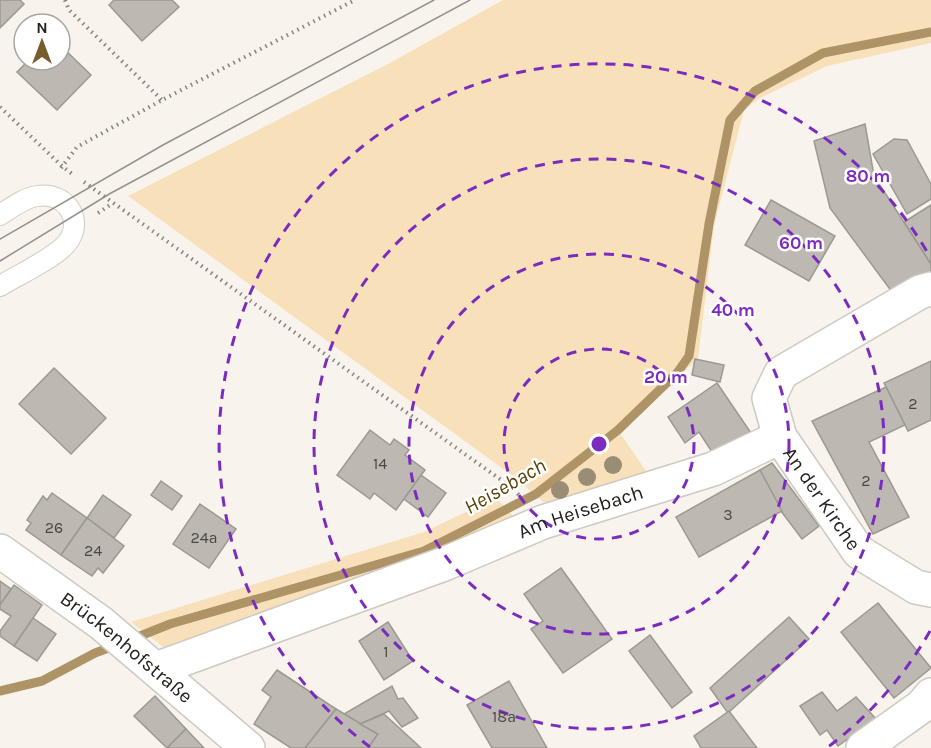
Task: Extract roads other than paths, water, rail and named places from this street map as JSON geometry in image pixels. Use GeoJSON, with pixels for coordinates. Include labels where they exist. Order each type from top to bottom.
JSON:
{"type":"FeatureCollection","features":[{"type":"Feature","properties":{"kind":"street"},"geometry":{"type":"LineString","coordinates":[[780,437],[769,398],[781,373],[921,292],[931,289]]}},
{"type":"Feature","properties":{"kind":"street","name":"An der Kirche"},"geometry":{"type":"LineString","coordinates":[[780,437],[859,552],[916,587],[931,590]]}},
{"type":"Feature","properties":{"kind":"street","name":"Am Heisebach"},"geometry":{"type":"LineString","coordinates":[[145,659],[444,564],[543,522],[713,469],[780,437]]}},
{"type":"Feature","properties":{"kind":"street","name":"Brückenhofstraße"},"geometry":{"type":"LineString","coordinates":[[0,551],[102,623],[248,748]]}},
{"type":"Feature","properties":{"kind":"street"},"geometry":{"type":"LineString","coordinates":[[863,748],[922,706],[931,695]]}},
{"type":"Feature","properties":{"kind":"lane"},"geometry":{"type":"LineString","coordinates":[[0,215],[26,200],[44,195],[64,201],[74,215],[71,236],[58,251],[0,286]]}},
{"type":"Feature","properties":{"kind":"waterway","name":"Heisebach"},"geometry":{"type":"LineString","coordinates":[[130,640],[170,624],[424,551],[536,494],[618,430],[677,373],[689,356],[709,224],[730,120],[755,91],[823,53],[931,32]]}},
{"type":"Feature","properties":{"kind":"waterway","name":"Heisebach"},"geometry":{"type":"LineString","coordinates":[[0,691],[42,681],[95,653],[117,645]]}},
{"type":"Feature","properties":{"kind":"tram line"},"geometry":{"type":"LineString","coordinates":[[0,239],[163,145],[434,0]]}},
{"type":"Feature","properties":{"kind":"tram line"},"geometry":{"type":"LineString","coordinates":[[0,261],[111,193],[470,0]]}}]}
